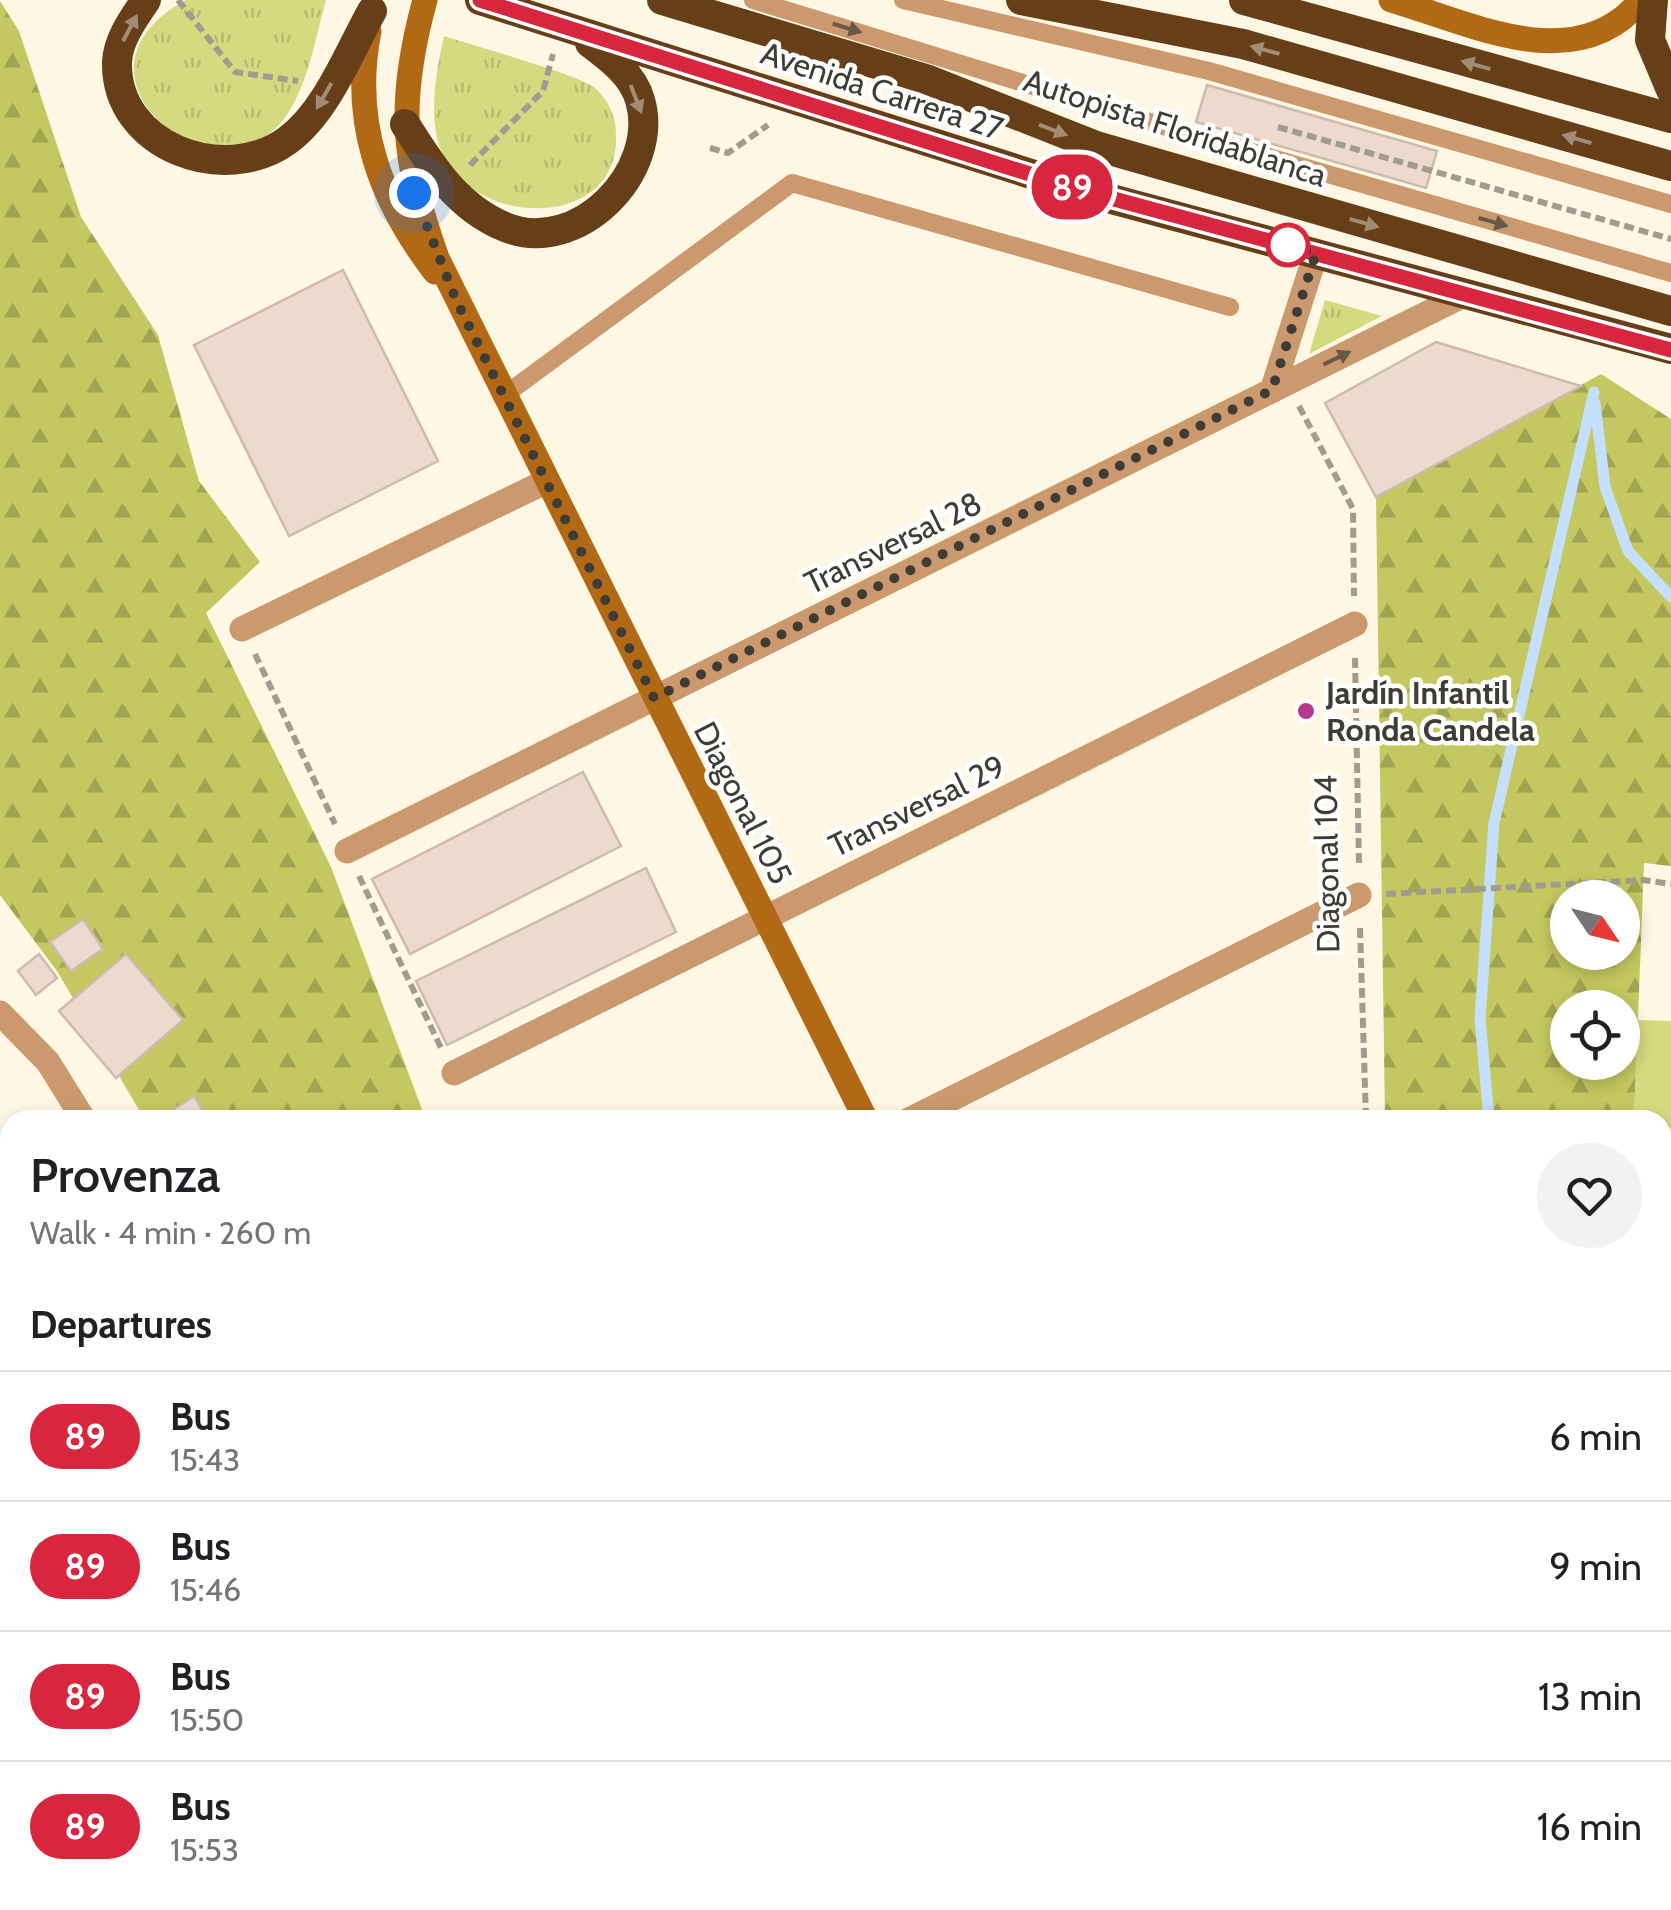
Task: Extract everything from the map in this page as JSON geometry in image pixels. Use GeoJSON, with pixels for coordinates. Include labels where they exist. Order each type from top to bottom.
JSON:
{"type":"FeatureCollection","features":[{"type":"Feature","properties":{"kind":"highway"},"geometry":{"type":"LineString","coordinates":[[146,0],[124,34],[117,61],[122,92],[132,118],[158,140],[185,155],[209,160],[260,154],[287,141],[316,109],[374,6]]}},
{"type":"Feature","properties":{"kind":"highway","name":"Avenida Carrera 27"},"geometry":{"type":"LineString","coordinates":[[480,0],[562,42],[1671,350]]}},
{"type":"Feature","properties":{"kind":"highway","name":"Autopista Floridablanca"},"geometry":{"type":"LineString","coordinates":[[662,0],[926,80],[1096,146],[1671,311]]}},
{"type":"Feature","properties":{"kind":"highway"},"geometry":{"type":"LineString","coordinates":[[1021,0],[1243,44],[1671,166]]}},
{"type":"Feature","properties":{"kind":"highway"},"geometry":{"type":"LineString","coordinates":[[1244,0],[1671,118]]}},
{"type":"Feature","properties":{"kind":"highway"},"geometry":{"type":"LineString","coordinates":[[1653,0],[1650,40],[1657,66],[1671,90]]}},
{"type":"Feature","properties":{"kind":"highway"},"geometry":{"type":"LineString","coordinates":[[405,124],[444,182],[482,215],[510,229],[542,231],[572,226],[600,209],[623,186],[639,157],[645,128],[640,97],[618,65],[562,42]]}},
{"type":"Feature","properties":{"kind":"main road"},"geometry":{"type":"LineString","coordinates":[[1391,0],[1552,43],[1598,36],[1642,0]]}},
{"type":"Feature","properties":{"kind":"main road","name":"Diagonal 105"},"geometry":{"type":"LineString","coordinates":[[374,6],[363,59],[362,107],[371,154],[387,200],[411,242],[456,300]]}},
{"type":"Feature","properties":{"kind":"main road","name":"Diagonal 105"},"geometry":{"type":"LineString","coordinates":[[421,12],[408,74],[405,124],[414,193],[456,300],[861,1110]]}},
{"type":"Feature","properties":{"kind":"street"},"geometry":{"type":"LineString","coordinates":[[1279,387],[1316,253]]}},
{"type":"Feature","properties":{"kind":"street","name":"Transversal 28"},"geometry":{"type":"LineString","coordinates":[[347,851],[1468,293]]}},
{"type":"Feature","properties":{"kind":"street"},"geometry":{"type":"LineString","coordinates":[[242,628],[545,482]]}},
{"type":"Feature","properties":{"kind":"street","name":"Transversal 29"},"geometry":{"type":"LineString","coordinates":[[454,1073],[1355,624]]}},
{"type":"Feature","properties":{"kind":"street"},"geometry":{"type":"LineString","coordinates":[[929,1110],[1359,896]]}},
{"type":"Feature","properties":{"kind":"street"},"geometry":{"type":"LineString","coordinates":[[0,1013],[48,1062],[78,1110]]}},
{"type":"Feature","properties":{"kind":"lane"},"geometry":{"type":"LineString","coordinates":[[754,0],[1188,134],[1671,273]]}},
{"type":"Feature","properties":{"kind":"lane"},"geometry":{"type":"LineString","coordinates":[[903,0],[1209,71],[1671,204]]}},
{"type":"Feature","properties":{"kind":"lane"},"geometry":{"type":"LineString","coordinates":[[502,397],[792,183],[1230,306]]}},
{"type":"Feature","properties":{"kind":"path"},"geometry":{"type":"LineString","coordinates":[[178,0],[234,72],[314,84]]}},
{"type":"Feature","properties":{"kind":"path"},"geometry":{"type":"LineString","coordinates":[[468,168],[543,91],[562,42]]}},
{"type":"Feature","properties":{"kind":"path"},"geometry":{"type":"LineString","coordinates":[[710,148],[728,153],[773,121]]}},
{"type":"Feature","properties":{"kind":"path"},"geometry":{"type":"LineString","coordinates":[[1259,122],[1671,239]]}},
{"type":"Feature","properties":{"kind":"path","name":"Diagonal 104"},"geometry":{"type":"LineString","coordinates":[[1279,387],[1353,510],[1366,1110]]}},
{"type":"Feature","properties":{"kind":"path"},"geometry":{"type":"LineString","coordinates":[[1359,896],[1642,880],[1671,884]]}},
{"type":"Feature","properties":{"kind":"green space"},"geometry":{"type":"Polygon","coordinates":[[[186,0],[326,0],[306,75],[294,103],[286,116],[257,141],[224,148],[189,141],[160,122],[140,95],[134,63],[148,30],[186,0]]]}},
{"type":"Feature","properties":{"kind":"green space"},"geometry":{"type":"Polygon","coordinates":[[[0,1],[19,31],[81,217],[158,335],[199,481],[260,562],[206,613],[331,867],[422,1110],[139,1110],[57,971],[0,895],[0,1]]]}},
{"type":"Feature","properties":{"kind":"green space"},"geometry":{"type":"Polygon","coordinates":[[[444,36],[586,82],[600,93],[611,110],[616,135],[610,167],[593,190],[568,204],[538,208],[506,204],[476,192],[453,171],[438,142],[434,116],[444,36]]]}},
{"type":"Feature","properties":{"kind":"green space"},"geometry":{"type":"Polygon","coordinates":[[[1325,300],[1382,316],[1309,354],[1325,300]]]}},
{"type":"Feature","properties":{"kind":"green space"},"geometry":{"type":"Polygon","coordinates":[[[1601,374],[1671,419],[1671,866],[1644,863],[1640,966],[1640,880],[1550,880],[1550,970],[1640,970],[1639,990],[1550,990],[1550,1080],[1636,1080],[1634,1110],[1385,1110],[1376,498],[1601,374]]]}},
{"type":"Feature","properties":{"kind":"green space"},"geometry":{"type":"Polygon","coordinates":[[[1640,1020],[1671,1021],[1671,1110],[1634,1110],[1636,1080],[1640,1080],[1640,1020]]]}},
{"type":"Feature","properties":{"kind":"building"},"geometry":{"type":"Polygon","coordinates":[[[1207,85],[1437,151],[1426,188],[1196,122],[1207,85]]]}},
{"type":"Feature","properties":{"kind":"building"},"geometry":{"type":"Polygon","coordinates":[[[343,270],[438,461],[289,536],[194,345],[343,270]]]}},
{"type":"Feature","properties":{"kind":"building"},"geometry":{"type":"Polygon","coordinates":[[[1436,342],[1581,386],[1376,497],[1325,403],[1436,342]]]}},
{"type":"Feature","properties":{"kind":"building"},"geometry":{"type":"Polygon","coordinates":[[[583,772],[621,846],[410,954],[372,879],[583,772]]]}},
{"type":"Feature","properties":{"kind":"building"},"geometry":{"type":"Polygon","coordinates":[[[646,868],[676,932],[447,1045],[416,981],[646,868]]]}},
{"type":"Feature","properties":{"kind":"building"},"geometry":{"type":"Polygon","coordinates":[[[83,919],[103,949],[71,971],[50,942],[83,919]]]}},
{"type":"Feature","properties":{"kind":"building"},"geometry":{"type":"Polygon","coordinates":[[[39,954],[57,978],[36,995],[18,971],[39,954]]]}},
{"type":"Feature","properties":{"kind":"building"},"geometry":{"type":"Polygon","coordinates":[[[126,954],[183,1020],[116,1078],[59,1011],[126,954]]]}},
{"type":"Feature","properties":{"kind":"building"},"geometry":{"type":"Polygon","coordinates":[[[194,1096],[203,1110],[173,1110],[194,1096]]]}},
{"type":"Feature","properties":{"kind":"waterway"},"geometry":{"type":"LineString","coordinates":[[1488,1110],[1480,1018],[1494,823],[1594,392]]}},
{"type":"Feature","properties":{"kind":"waterway"},"geometry":{"type":"LineString","coordinates":[[1595,403],[1605,487],[1628,551],[1671,597]]}},
{"type":"Feature","properties":{"kind":"bus line","name":"89"},"geometry":{"type":"LineString","coordinates":[[480,0],[1077,189],[1671,350]]}},
{"type":"Feature","properties":{"kind":"place","name":"Jardín Infantil Ronda Candela"},"geometry":{"type":"Point","coordinates":[1306,711]}},
{"type":"Feature","properties":{"kind":"route"},"geometry":{"type":"LineString","coordinates":[[414,193],[456,300],[654,698],[1272,390],[1316,253],[1288,245]]}}]}
